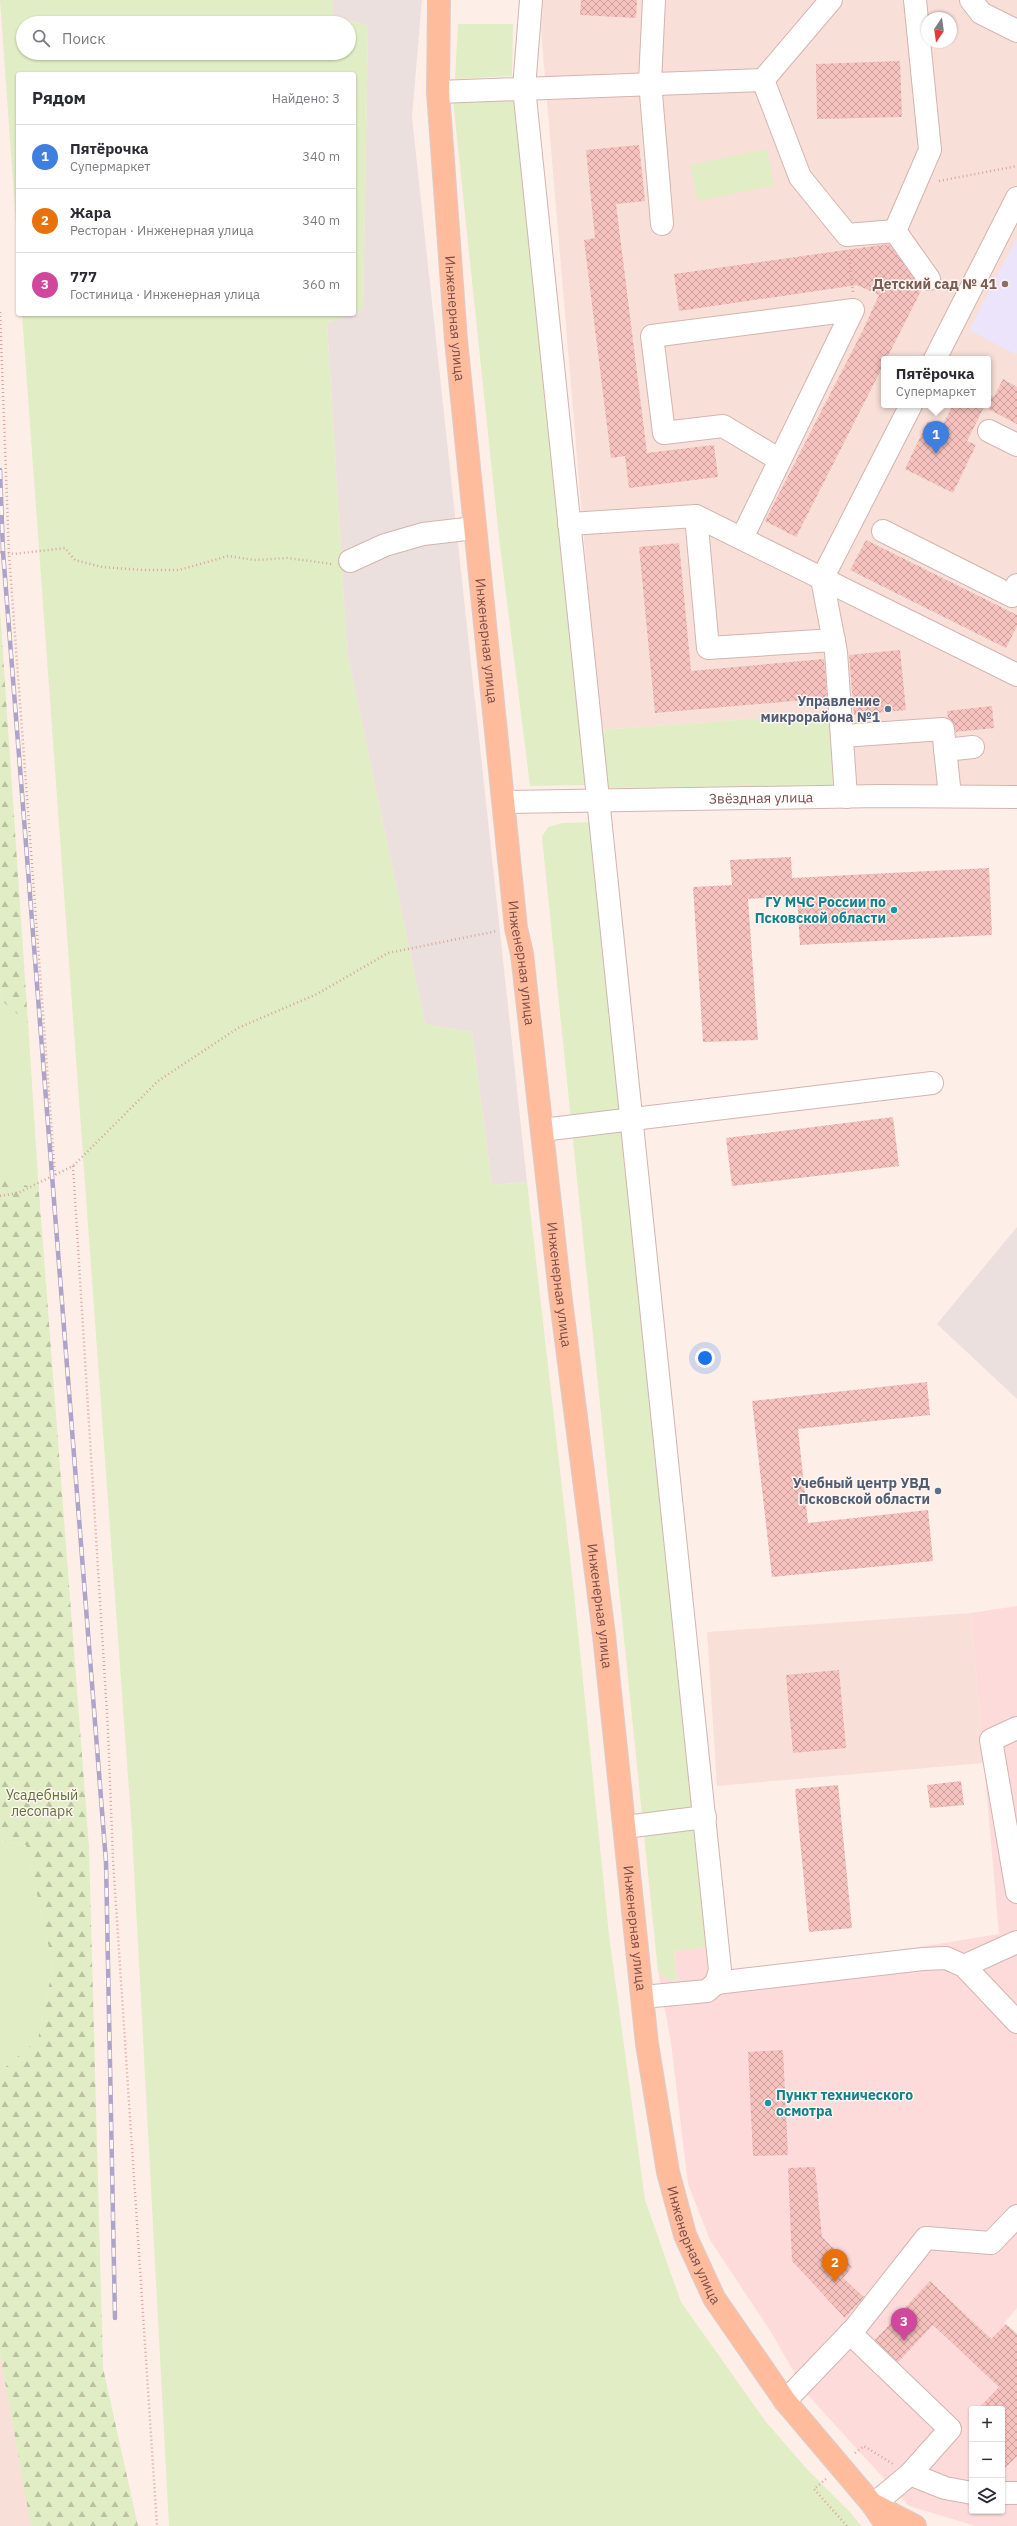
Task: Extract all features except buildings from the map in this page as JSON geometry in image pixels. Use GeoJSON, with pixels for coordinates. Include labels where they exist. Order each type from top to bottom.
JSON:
{"type":"FeatureCollection","features":[{"type":"Feature","properties":{"kind":"main road","name":"Инженерная улица"},"geometry":{"type":"LineString","coordinates":[[439,0],[438,92],[456,340],[516,928],[522,954],[560,1293],[604,1635],[647,2044],[668,2172],[685,2235],[714,2298],[785,2401],[873,2505],[887,2526]]}},
{"type":"Feature","properties":{"kind":"main road","name":"Инженерная улица"},"geometry":{"type":"LineString","coordinates":[[873,2505],[915,2526]]}},
{"type":"Feature","properties":{"kind":"street"},"geometry":{"type":"LineString","coordinates":[[531,0],[524,88],[720,1970],[716,1983],[707,1991],[643,1996]]}},
{"type":"Feature","properties":{"kind":"street"},"geometry":{"type":"LineString","coordinates":[[654,0],[650,82],[662,224]]}},
{"type":"Feature","properties":{"kind":"street"},"geometry":{"type":"LineString","coordinates":[[438,92],[650,82],[763,80],[831,0]]}},
{"type":"Feature","properties":{"kind":"street"},"geometry":{"type":"LineString","coordinates":[[895,231],[930,150],[915,0]]}},
{"type":"Feature","properties":{"kind":"street"},"geometry":{"type":"LineString","coordinates":[[972,0],[981,13],[1017,31]]}},
{"type":"Feature","properties":{"kind":"street"},"geometry":{"type":"LineString","coordinates":[[763,80],[800,177],[847,235],[895,231]]}},
{"type":"Feature","properties":{"kind":"street"},"geometry":{"type":"LineString","coordinates":[[937,356],[1017,198]]}},
{"type":"Feature","properties":{"kind":"street"},"geometry":{"type":"LineString","coordinates":[[895,231],[929,279]]}},
{"type":"Feature","properties":{"kind":"street"},"geometry":{"type":"LineString","coordinates":[[780,460],[723,426],[664,434],[652,336],[853,310]]}},
{"type":"Feature","properties":{"kind":"street"},"geometry":{"type":"LineString","coordinates":[[742,538],[853,310]]}},
{"type":"Feature","properties":{"kind":"street"},"geometry":{"type":"LineString","coordinates":[[846,797],[834,640],[822,578],[909,408]]}},
{"type":"Feature","properties":{"kind":"street"},"geometry":{"type":"LineString","coordinates":[[989,431],[1017,445]]}},
{"type":"Feature","properties":{"kind":"street"},"geometry":{"type":"LineString","coordinates":[[569,524],[696,516],[1017,676]]}},
{"type":"Feature","properties":{"kind":"street"},"geometry":{"type":"LineString","coordinates":[[696,516],[708,648],[834,640]]}},
{"type":"Feature","properties":{"kind":"street"},"geometry":{"type":"LineString","coordinates":[[350,561],[385,545],[423,534],[475,528]]}},
{"type":"Feature","properties":{"kind":"street"},"geometry":{"type":"LineString","coordinates":[[883,531],[1012,596],[1017,585]]}},
{"type":"Feature","properties":{"kind":"street"},"geometry":{"type":"LineString","coordinates":[[842,736],[943,729],[950,796]]}},
{"type":"Feature","properties":{"kind":"street"},"geometry":{"type":"LineString","coordinates":[[945,750],[973,747]]}},
{"type":"Feature","properties":{"kind":"street","name":"Звёздная улица"},"geometry":{"type":"LineString","coordinates":[[504,802],[846,797],[1017,797]]}},
{"type":"Feature","properties":{"kind":"street"},"geometry":{"type":"LineString","coordinates":[[542,1130],[932,1083]]}},
{"type":"Feature","properties":{"kind":"street"},"geometry":{"type":"LineString","coordinates":[[1017,1728],[991,1740],[1017,1892]]}},
{"type":"Feature","properties":{"kind":"street"},"geometry":{"type":"LineString","coordinates":[[625,1827],[705,1817]]}},
{"type":"Feature","properties":{"kind":"street"},"geometry":{"type":"LineString","coordinates":[[964,1966],[1017,1942]]}},
{"type":"Feature","properties":{"kind":"street"},"geometry":{"type":"LineString","coordinates":[[716,1983],[923,1959],[946,1958],[964,1966],[1017,2022]]}},
{"type":"Feature","properties":{"kind":"street"},"geometry":{"type":"LineString","coordinates":[[785,2401],[850,2333],[884,2293],[926,2238],[991,2243],[1017,2216]]}},
{"type":"Feature","properties":{"kind":"street"},"geometry":{"type":"LineString","coordinates":[[850,2333],[950,2429],[910,2474],[873,2505]]}},
{"type":"Feature","properties":{"kind":"street"},"geometry":{"type":"LineString","coordinates":[[910,2474],[945,2488],[969,2492]]}},
{"type":"Feature","properties":{"kind":"street"},"geometry":{"type":"LineString","coordinates":[[1005,2493],[1017,2493]]}},
{"type":"Feature","properties":{"kind":"path"},"geometry":{"type":"LineString","coordinates":[[915,185],[1017,166]]}},
{"type":"Feature","properties":{"kind":"path"},"geometry":{"type":"LineString","coordinates":[[847,235],[853,310]]}},
{"type":"Feature","properties":{"kind":"path"},"geometry":{"type":"LineString","coordinates":[[0,312],[9,554],[55,1175]]}},
{"type":"Feature","properties":{"kind":"path"},"geometry":{"type":"LineString","coordinates":[[0,552],[9,554],[66,548],[74,560],[102,567],[143,570],[179,570],[228,556],[254,560],[287,558],[328,565],[350,561]]}},
{"type":"Feature","properties":{"kind":"path"},"geometry":{"type":"LineString","coordinates":[[0,1196],[18,1194],[73,1166],[158,1081],[238,1028],[317,994],[388,954],[516,928]]}},
{"type":"Feature","properties":{"kind":"path"},"geometry":{"type":"LineString","coordinates":[[73,1166],[108,1730],[112,1860],[157,2526]]}},
{"type":"Feature","properties":{"kind":"shaded area"},"geometry":{"type":"Polygon","coordinates":[[[333,0],[422,0],[412,117],[527,1182],[492,1185],[472,1032],[425,1024],[347,651],[327,323],[345,316],[356,316],[356,312],[363,309],[368,26],[356,23],[356,16],[333,16],[333,0]]]}},
{"type":"Feature","properties":{"kind":"shaded area"},"geometry":{"type":"Polygon","coordinates":[[[543,0],[1017,0],[1017,791],[839,785],[833,713],[600,730],[541,30],[543,0]]]}},
{"type":"Feature","properties":{"kind":"shaded area","name":"Детский сад № 41"},"geometry":{"type":"Polygon","coordinates":[[[1017,237],[1017,355],[969,330],[1017,237]]]}},
{"type":"Feature","properties":{"kind":"shaded area"},"geometry":{"type":"Polygon","coordinates":[[[1017,1227],[1017,1399],[937,1324],[1017,1227]]]}},
{"type":"Feature","properties":{"kind":"shaded area"},"geometry":{"type":"Polygon","coordinates":[[[1017,1606],[1017,2308],[1004,2323],[1017,2334],[1017,2526],[976,2526],[909,2506],[806,2393],[771,2332],[710,2240],[688,2184],[671,2043],[658,1971],[664,1977],[677,1982],[674,1951],[714,1946],[720,1977],[803,1966],[999,1934],[971,1613],[1017,1606]]]}},
{"type":"Feature","properties":{"kind":"shaded area"},"geometry":{"type":"Polygon","coordinates":[[[971,1613],[984,1763],[717,1786],[707,1632],[971,1613]]]}},
{"type":"Feature","properties":{"kind":"shaded area"},"geometry":{"type":"Polygon","coordinates":[[[0,2354],[31,2523],[31,2526],[0,2526],[0,2354]]]}},
{"type":"Feature","properties":{"kind":"green space"},"geometry":{"type":"Polygon","coordinates":[[[0,0],[333,0],[333,16],[16,16],[16,60],[356,60],[356,23],[368,26],[363,309],[356,312],[356,72],[16,72],[16,224],[0,0]]]}},
{"type":"Feature","properties":{"kind":"green space"},"geometry":{"type":"Polygon","coordinates":[[[458,24],[513,24],[512,76],[455,79],[458,24]]]}},
{"type":"Feature","properties":{"kind":"green space"},"geometry":{"type":"Polygon","coordinates":[[[515,96],[587,785],[530,786],[499,538],[453,100],[515,96]]]}},
{"type":"Feature","properties":{"kind":"green space"},"geometry":{"type":"Polygon","coordinates":[[[767,149],[774,185],[698,201],[690,165],[767,149]]]}},
{"type":"Feature","properties":{"kind":"green space"},"geometry":{"type":"Polygon","coordinates":[[[22,316],[346,316],[327,323],[347,651],[425,1024],[472,1032],[492,1185],[527,1182],[574,1593],[609,1935],[645,2200],[681,2302],[766,2422],[806,2468],[851,2513],[861,2526],[169,2526],[132,1832],[22,316]]]}},
{"type":"Feature","properties":{"kind":"green space"},"geometry":{"type":"Polygon","coordinates":[[[0,610],[28,1023],[2,1001],[0,989],[0,610]]]}},
{"type":"Feature","properties":{"kind":"green space"},"geometry":{"type":"Polygon","coordinates":[[[833,713],[839,785],[609,788],[600,730],[833,713]]]}},
{"type":"Feature","properties":{"kind":"green space"},"geometry":{"type":"Polygon","coordinates":[[[600,822],[714,1946],[674,1951],[677,1982],[664,1977],[658,1971],[542,837],[548,827],[563,823],[600,822]]]}},
{"type":"Feature","properties":{"kind":"green space"},"geometry":{"type":"Polygon","coordinates":[[[0,989],[2,1001],[28,1023],[39,1192],[0,1172],[0,989]]]}},
{"type":"Feature","properties":{"kind":"green space","name":"Усадебный лесопарк"},"geometry":{"type":"Polygon","coordinates":[[[0,1172],[39,1192],[89,1847],[103,2368],[138,2526],[31,2526],[0,2354],[0,2072],[38,2039],[53,1966],[26,1845],[0,1841],[0,1172]]]}},
{"type":"Feature","properties":{"kind":"green space"},"geometry":{"type":"Polygon","coordinates":[[[0,1841],[26,1845],[53,1966],[38,2039],[0,2072],[0,1841]]]}},
{"type":"Feature","properties":{"kind":"railway"},"geometry":{"type":"LineString","coordinates":[[0,470],[3,552],[106,1862],[115,2318]]}},
{"type":"Feature","properties":{"kind":"place","name":"Детский сад № 41"},"geometry":{"type":"Point","coordinates":[1005,284]}},
{"type":"Feature","properties":{"kind":"place","name":"Пятёрочка"},"geometry":{"type":"Point","coordinates":[936,454]}},
{"type":"Feature","properties":{"kind":"place","name":"Управление микрорайона №1"},"geometry":{"type":"Point","coordinates":[888,709]}},
{"type":"Feature","properties":{"kind":"place","name":"ГУ МЧС России по Псковской области"},"geometry":{"type":"Point","coordinates":[894,910]}},
{"type":"Feature","properties":{"kind":"place","name":"Учебный центр УВД Псковской области"},"geometry":{"type":"Point","coordinates":[938,1491]}},
{"type":"Feature","properties":{"kind":"place","name":"Пункт технического осмотра"},"geometry":{"type":"Point","coordinates":[768,2103]}},
{"type":"Feature","properties":{"kind":"place","name":"Жара"},"geometry":{"type":"Point","coordinates":[835,2282]}},
{"type":"Feature","properties":{"kind":"place","name":"777"},"geometry":{"type":"Point","coordinates":[904,2341]}}]}
